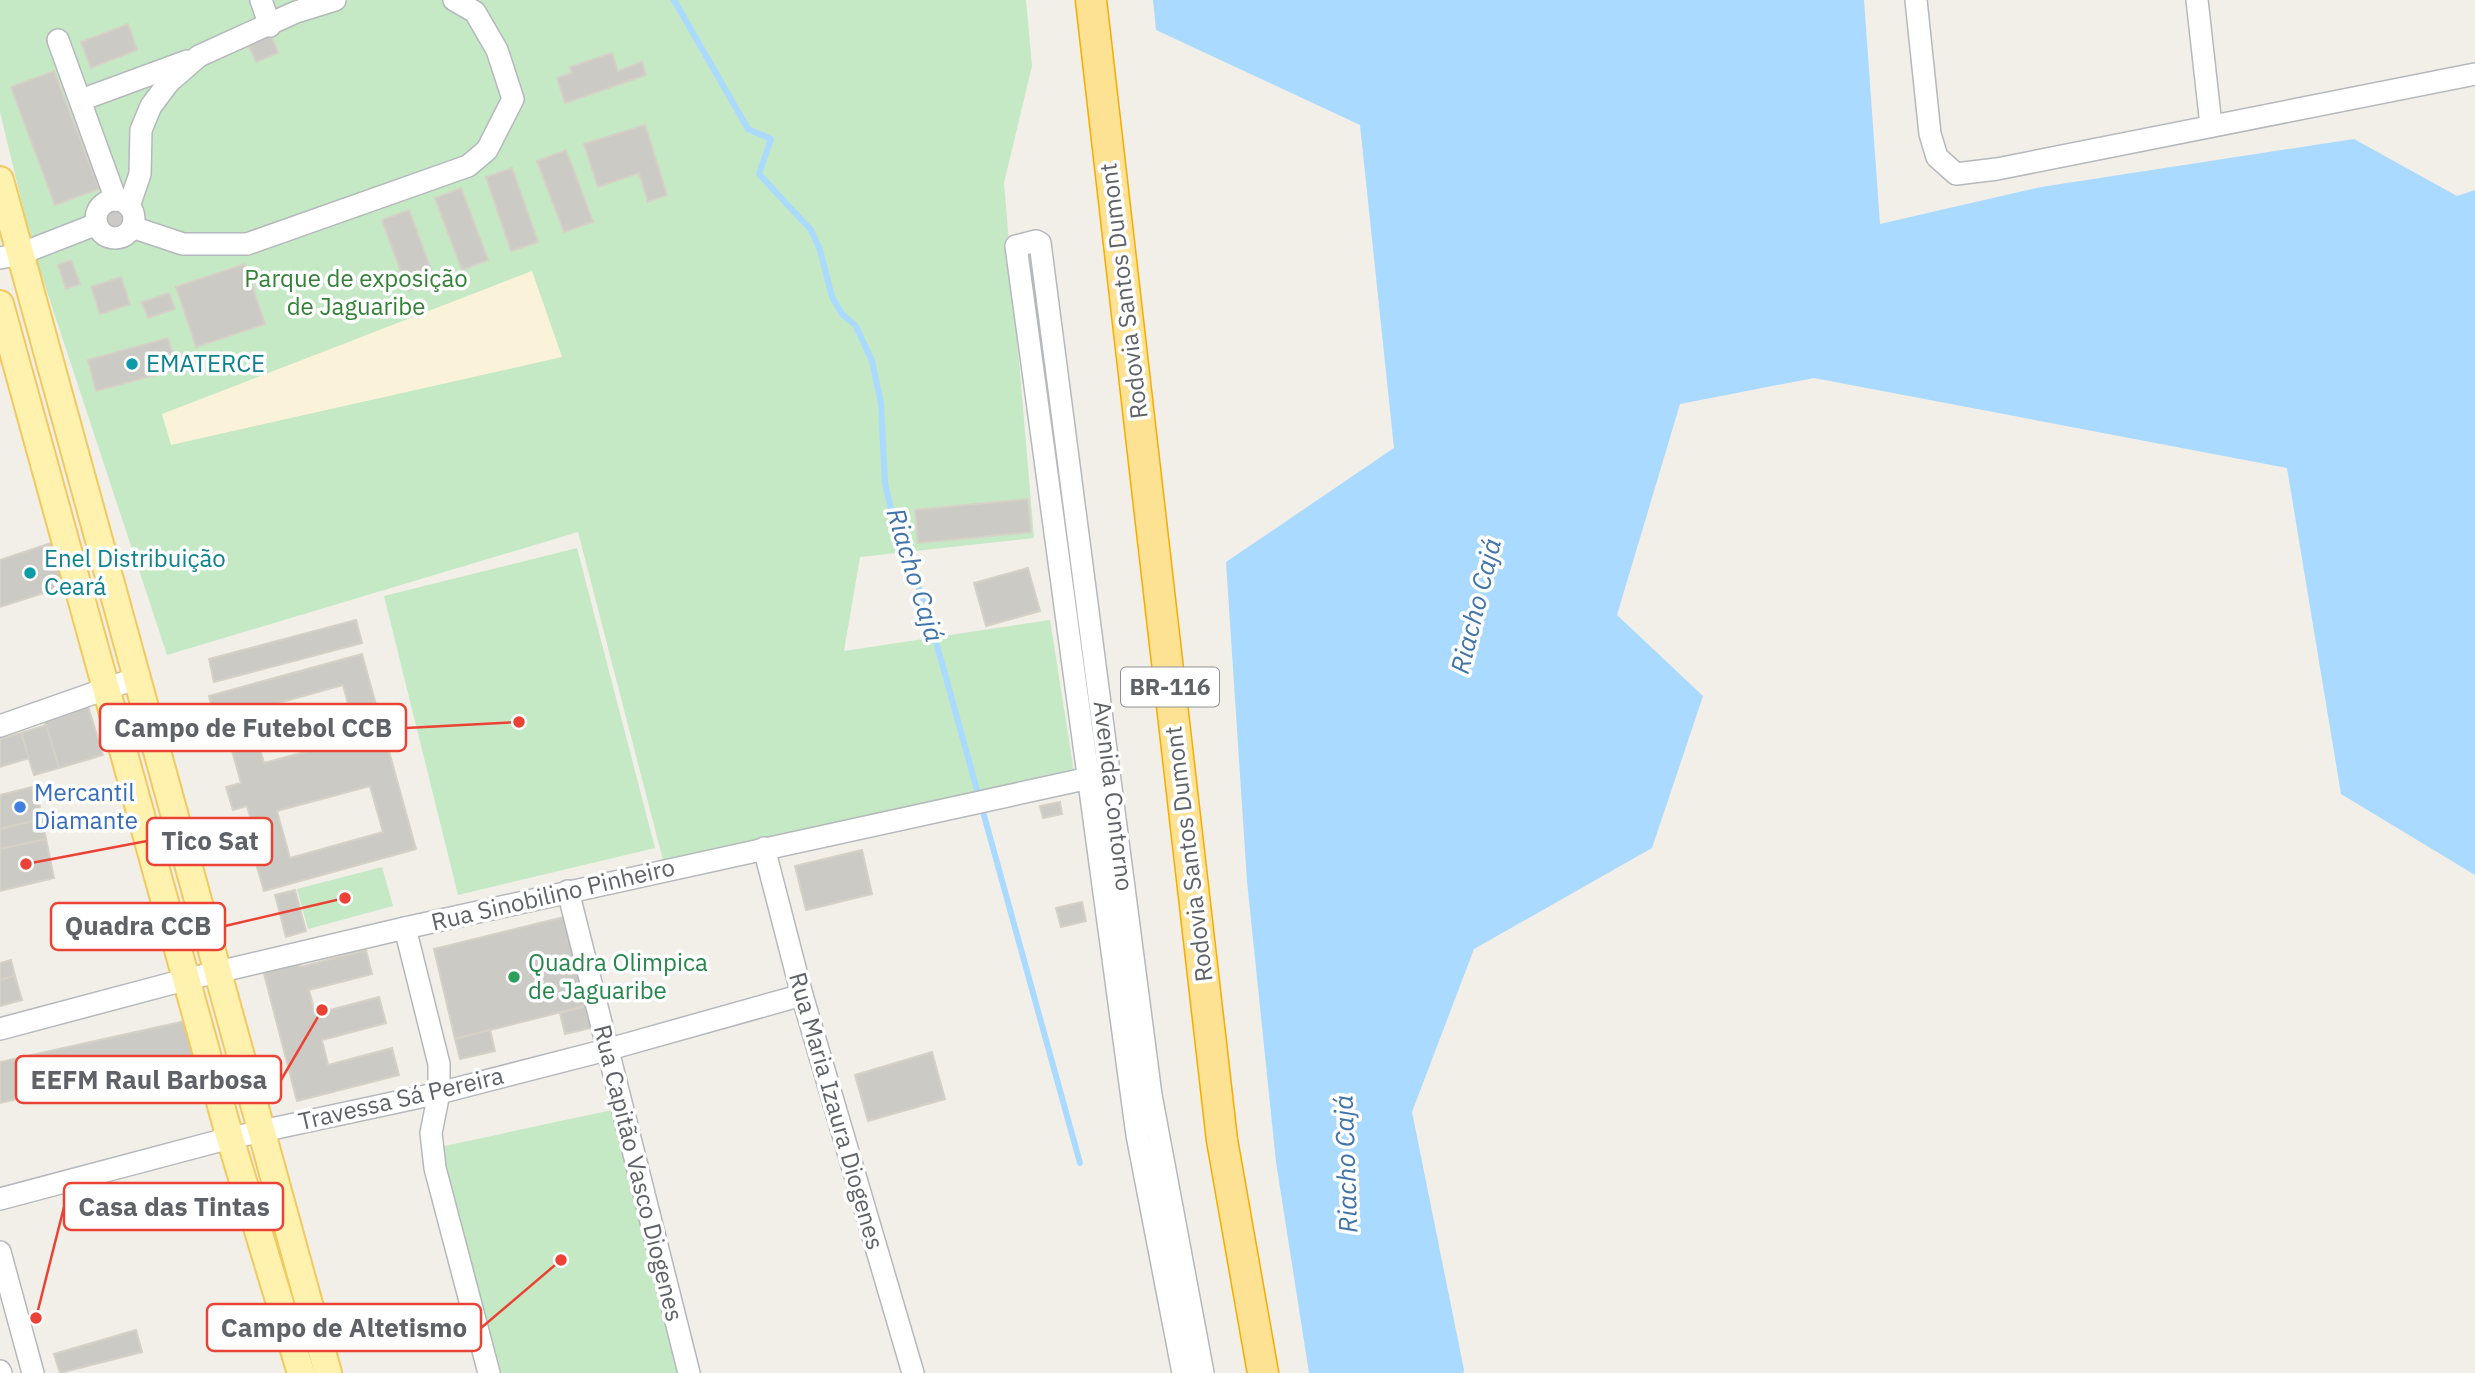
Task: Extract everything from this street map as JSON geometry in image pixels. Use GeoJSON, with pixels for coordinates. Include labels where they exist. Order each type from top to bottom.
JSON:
{"type":"FeatureCollection","features":[{"type":"Feature","properties":{"kind":"highway","name":"Rodovia Santos Dumont"},"geometry":{"type":"LineString","coordinates":[[1091,0],[1222,1140],[1263,1373]]}},
{"type":"Feature","properties":{"kind":"main road"},"geometry":{"type":"LineString","coordinates":[[0,180],[10,256],[137,678],[262,1131],[303,1335],[301,1373]]}},
{"type":"Feature","properties":{"kind":"main road"},"geometry":{"type":"LineString","coordinates":[[0,304],[230,1138],[303,1335],[328,1373]]}},
{"type":"Feature","properties":{"kind":"street"},"geometry":{"type":"LineString","coordinates":[[261,0],[270,26]]}},
{"type":"Feature","properties":{"kind":"street"},"geometry":{"type":"LineString","coordinates":[[81,100],[200,56],[296,12],[335,0]]}},
{"type":"Feature","properties":{"kind":"street"},"geometry":{"type":"LineString","coordinates":[[58,40],[126,211],[127,233],[113,237],[100,231],[97,224],[98,210],[103,204],[126,211],[183,244],[247,244],[468,166],[488,150],[513,99],[497,50],[481,21],[475,12],[454,0]]}},
{"type":"Feature","properties":{"kind":"street"},"geometry":{"type":"LineString","coordinates":[[1916,0],[1930,134],[1937,157],[1956,174],[1997,169],[2475,74]]}},
{"type":"Feature","properties":{"kind":"street"},"geometry":{"type":"LineString","coordinates":[[2197,0],[2211,125]]}},
{"type":"Feature","properties":{"kind":"street"},"geometry":{"type":"LineString","coordinates":[[126,211],[140,174],[141,130],[151,106],[169,82],[200,56]]}},
{"type":"Feature","properties":{"kind":"street"},"geometry":{"type":"LineString","coordinates":[[10,256],[97,224]]}},
{"type":"Feature","properties":{"kind":"street","name":"Avenida Contorno"},"geometry":{"type":"LineString","coordinates":[[1052,504],[1016,246],[1037,241],[1040,243],[1073,501],[1100,775],[1151,1095],[1203,1373]]}},
{"type":"Feature","properties":{"kind":"street"},"geometry":{"type":"LineString","coordinates":[[1073,501],[1052,504],[1100,775],[1136,1135],[1184,1373]]}},
{"type":"Feature","properties":{"kind":"street"},"geometry":{"type":"LineString","coordinates":[[0,726],[137,678]]}},
{"type":"Feature","properties":{"kind":"street","name":"Rua Sinobilino Pinheiro"},"geometry":{"type":"LineString","coordinates":[[0,1028],[188,979],[405,928],[1100,775]]}},
{"type":"Feature","properties":{"kind":"street","name":"Rua Maria Izaura Diogenes"},"geometry":{"type":"LineString","coordinates":[[764,848],[802,995],[912,1373]]}},
{"type":"Feature","properties":{"kind":"street","name":"Rua Capitão Vasco Diogenes"},"geometry":{"type":"LineString","coordinates":[[568,891],[689,1373]]}},
{"type":"Feature","properties":{"kind":"street"},"geometry":{"type":"LineString","coordinates":[[405,928],[438,1054],[439,1093],[431,1133],[435,1168],[489,1373]]}},
{"type":"Feature","properties":{"kind":"street","name":"Travessa Sá Pereira"},"geometry":{"type":"LineString","coordinates":[[0,1199],[230,1138],[439,1093],[802,995]]}},
{"type":"Feature","properties":{"kind":"street"},"geometry":{"type":"LineString","coordinates":[[0,1252],[10,1327],[33,1373]]}},
{"type":"Feature","properties":{"kind":"green space","name":"Parque de exposição de Jaguaribe"},"geometry":{"type":"Polygon","coordinates":[[[0,0],[1026,0],[1032,66],[1004,183],[1034,538],[860,557],[844,651],[1050,620],[1074,772],[663,860],[578,532],[167,655],[33,249],[0,112],[0,0]]]}},
{"type":"Feature","properties":{"kind":"green space"},"geometry":{"type":"Polygon","coordinates":[[[577,548],[655,848],[458,895],[384,596],[577,548]]]}},
{"type":"Feature","properties":{"kind":"green space"},"geometry":{"type":"Polygon","coordinates":[[[382,867],[393,906],[308,929],[297,889],[382,867]]]}},
{"type":"Feature","properties":{"kind":"green space"},"geometry":{"type":"Polygon","coordinates":[[[612,1110],[682,1373],[498,1373],[440,1147],[612,1110]]]}},
{"type":"Feature","properties":{"kind":"sand"},"geometry":{"type":"Polygon","coordinates":[[[532,271],[562,357],[171,445],[162,414],[532,271]]]}},
{"type":"Feature","properties":{"kind":"water"},"geometry":{"type":"Polygon","coordinates":[[[1153,0],[1864,0],[1880,224],[2041,187],[2354,139],[2457,196],[2475,190],[2475,875],[2341,794],[2287,468],[1814,378],[1680,404],[1617,615],[1703,696],[1652,848],[1474,949],[1412,1112],[1463,1373],[1309,1373],[1276,1162],[1247,881],[1226,562],[1394,448],[1360,125],[1156,30],[1153,0]]]}},
{"type":"Feature","properties":{"kind":"building"},"geometry":{"type":"Polygon","coordinates":[[[128,24],[137,50],[91,68],[81,42],[128,24]]]}},
{"type":"Feature","properties":{"kind":"building"},"geometry":{"type":"Polygon","coordinates":[[[270,32],[278,53],[256,62],[247,42],[270,32]]]}},
{"type":"Feature","properties":{"kind":"building"},"geometry":{"type":"Polygon","coordinates":[[[612,53],[618,71],[642,62],[646,75],[565,103],[557,78],[572,73],[570,67],[612,53]]]}},
{"type":"Feature","properties":{"kind":"building"},"geometry":{"type":"Polygon","coordinates":[[[54,71],[99,189],[55,205],[11,87],[54,71]]]}},
{"type":"Feature","properties":{"kind":"building"},"geometry":{"type":"Polygon","coordinates":[[[645,125],[667,195],[648,202],[639,173],[598,187],[584,144],[645,125]]]}},
{"type":"Feature","properties":{"kind":"building"},"geometry":{"type":"Polygon","coordinates":[[[566,150],[593,222],[564,232],[537,161],[566,150]]]}},
{"type":"Feature","properties":{"kind":"building"},"geometry":{"type":"Polygon","coordinates":[[[512,168],[538,242],[511,251],[486,177],[512,168]]]}},
{"type":"Feature","properties":{"kind":"building"},"geometry":{"type":"Polygon","coordinates":[[[461,188],[488,260],[462,270],[435,198],[461,188]]]}},
{"type":"Feature","properties":{"kind":"building"},"geometry":{"type":"Polygon","coordinates":[[[114,206],[123,210],[127,219],[123,228],[114,232],[105,228],[101,219],[105,210],[114,206]]]}},
{"type":"Feature","properties":{"kind":"building"},"geometry":{"type":"Polygon","coordinates":[[[409,210],[435,280],[408,291],[382,220],[409,210]]]}},
{"type":"Feature","properties":{"kind":"building"},"geometry":{"type":"Polygon","coordinates":[[[71,260],[80,284],[66,289],[58,265],[71,260]]]}},
{"type":"Feature","properties":{"kind":"building"},"geometry":{"type":"Polygon","coordinates":[[[245,264],[265,324],[196,347],[176,287],[245,264]]]}},
{"type":"Feature","properties":{"kind":"building"},"geometry":{"type":"Polygon","coordinates":[[[121,277],[130,304],[100,314],[91,287],[121,277]]]}},
{"type":"Feature","properties":{"kind":"building"},"geometry":{"type":"Polygon","coordinates":[[[169,293],[175,309],[148,318],[142,302],[169,293]]]}},
{"type":"Feature","properties":{"kind":"building","name":"EMATERCE"},"geometry":{"type":"Polygon","coordinates":[[[168,338],[177,369],[96,391],[88,360],[168,338]]]}},
{"type":"Feature","properties":{"kind":"building"},"geometry":{"type":"Polygon","coordinates":[[[1028,499],[1031,532],[918,543],[915,510],[1028,499]]]}},
{"type":"Feature","properties":{"kind":"building","name":"Enel Distribuição Ceará"},"geometry":{"type":"Polygon","coordinates":[[[51,543],[65,586],[0,607],[0,560],[51,543]]]}},
{"type":"Feature","properties":{"kind":"building"},"geometry":{"type":"Polygon","coordinates":[[[1028,568],[1040,611],[986,626],[974,583],[1028,568]]]}},
{"type":"Feature","properties":{"kind":"building"},"geometry":{"type":"Polygon","coordinates":[[[356,620],[362,643],[214,682],[209,659],[356,620]]]}},
{"type":"Feature","properties":{"kind":"building"},"geometry":{"type":"Polygon","coordinates":[[[362,654],[416,849],[264,891],[257,867],[264,865],[247,806],[233,810],[226,787],[241,783],[223,718],[215,720],[209,696],[362,654]],[[343,685],[249,711],[264,763],[357,738],[343,685]],[[370,786],[277,811],[290,858],[383,832],[370,786]]]}},
{"type":"Feature","properties":{"kind":"building"},"geometry":{"type":"Polygon","coordinates":[[[88,706],[103,755],[59,768],[44,719],[88,706]]]}},
{"type":"Feature","properties":{"kind":"building"},"geometry":{"type":"Polygon","coordinates":[[[46,725],[59,768],[34,775],[21,733],[46,725]]]}},
{"type":"Feature","properties":{"kind":"building"},"geometry":{"type":"Polygon","coordinates":[[[21,733],[29,758],[0,767],[0,739],[21,733]]]}},
{"type":"Feature","properties":{"kind":"building","name":"Mercantil Diamante"},"geometry":{"type":"Polygon","coordinates":[[[36,786],[42,819],[0,829],[0,795],[36,786]]]}},
{"type":"Feature","properties":{"kind":"building"},"geometry":{"type":"Polygon","coordinates":[[[1060,802],[1062,814],[1043,818],[1040,806],[1060,802]]]}},
{"type":"Feature","properties":{"kind":"building"},"geometry":{"type":"Polygon","coordinates":[[[42,819],[46,839],[0,849],[0,829],[42,819]]]}},
{"type":"Feature","properties":{"kind":"building"},"geometry":{"type":"Polygon","coordinates":[[[46,839],[54,878],[0,891],[0,849],[46,839]]]}},
{"type":"Feature","properties":{"kind":"building"},"geometry":{"type":"Polygon","coordinates":[[[862,850],[872,894],[806,910],[795,866],[862,850]]]}},
{"type":"Feature","properties":{"kind":"building"},"geometry":{"type":"Polygon","coordinates":[[[295,890],[306,931],[286,937],[275,895],[295,890]]]}},
{"type":"Feature","properties":{"kind":"building"},"geometry":{"type":"Polygon","coordinates":[[[1082,902],[1086,921],[1061,927],[1056,908],[1082,902]]]}},
{"type":"Feature","properties":{"kind":"building","name":"Quadra Olimpica de Jaguaribe"},"geometry":{"type":"Polygon","coordinates":[[[572,915],[593,1004],[455,1039],[434,949],[572,915]]]}},
{"type":"Feature","properties":{"kind":"building"},"geometry":{"type":"Polygon","coordinates":[[[366,950],[372,974],[309,990],[315,1014],[379,997],[386,1023],[322,1040],[328,1065],[392,1048],[399,1075],[297,1101],[262,966],[297,958],[300,967],[366,950]]]}},
{"type":"Feature","properties":{"kind":"building"},"geometry":{"type":"Polygon","coordinates":[[[11,960],[15,976],[0,980],[0,963],[11,960]]]}},
{"type":"Feature","properties":{"kind":"building"},"geometry":{"type":"Polygon","coordinates":[[[15,976],[22,1000],[0,1006],[0,980],[15,976]]]}},
{"type":"Feature","properties":{"kind":"building"},"geometry":{"type":"Polygon","coordinates":[[[593,1004],[599,1026],[565,1034],[560,1013],[593,1004]]]}},
{"type":"Feature","properties":{"kind":"building"},"geometry":{"type":"Polygon","coordinates":[[[190,1020],[199,1059],[0,1103],[0,1062],[190,1020]]]}},
{"type":"Feature","properties":{"kind":"building"},"geometry":{"type":"Polygon","coordinates":[[[490,1030],[495,1051],[460,1059],[455,1039],[490,1030]]]}},
{"type":"Feature","properties":{"kind":"building"},"geometry":{"type":"Polygon","coordinates":[[[932,1052],[945,1099],[868,1121],[855,1075],[932,1052]]]}},
{"type":"Feature","properties":{"kind":"building"},"geometry":{"type":"Polygon","coordinates":[[[136,1330],[142,1352],[60,1373],[54,1354],[136,1330]]]}},
{"type":"Feature","properties":{"kind":"waterway","name":"Riacho Cajá"},"geometry":{"type":"LineString","coordinates":[[674,0],[748,129],[771,139],[759,174],[811,230],[820,250],[832,297],[842,314],[856,326],[872,361],[881,403],[885,483],[894,523],[927,609],[1080,1163]]}},
{"type":"Feature","properties":{"kind":"place","name":"EMATERCE"},"geometry":{"type":"Point","coordinates":[132,364]}},
{"type":"Feature","properties":{"kind":"place","name":"Enel Distribuição Ceará"},"geometry":{"type":"Point","coordinates":[30,573]}},
{"type":"Feature","properties":{"kind":"place","name":"Campo de Futebol CCB"},"geometry":{"type":"Point","coordinates":[519,722]}},
{"type":"Feature","properties":{"kind":"place","name":"Mercantil Diamante"},"geometry":{"type":"Point","coordinates":[20,807]}},
{"type":"Feature","properties":{"kind":"place","name":"Tico Sat"},"geometry":{"type":"Point","coordinates":[26,864]}},
{"type":"Feature","properties":{"kind":"place","name":"Quadra CCB"},"geometry":{"type":"Point","coordinates":[345,898]}},
{"type":"Feature","properties":{"kind":"place","name":"Quadra Olimpica de Jaguaribe"},"geometry":{"type":"Point","coordinates":[514,977]}},
{"type":"Feature","properties":{"kind":"place","name":"EEFM Raul Barbosa"},"geometry":{"type":"Point","coordinates":[322,1010]}},
{"type":"Feature","properties":{"kind":"place","name":"Campo de Altetismo"},"geometry":{"type":"Point","coordinates":[561,1260]}},
{"type":"Feature","properties":{"kind":"place","name":"Casa das Tintas"},"geometry":{"type":"Point","coordinates":[36,1318]}}]}
